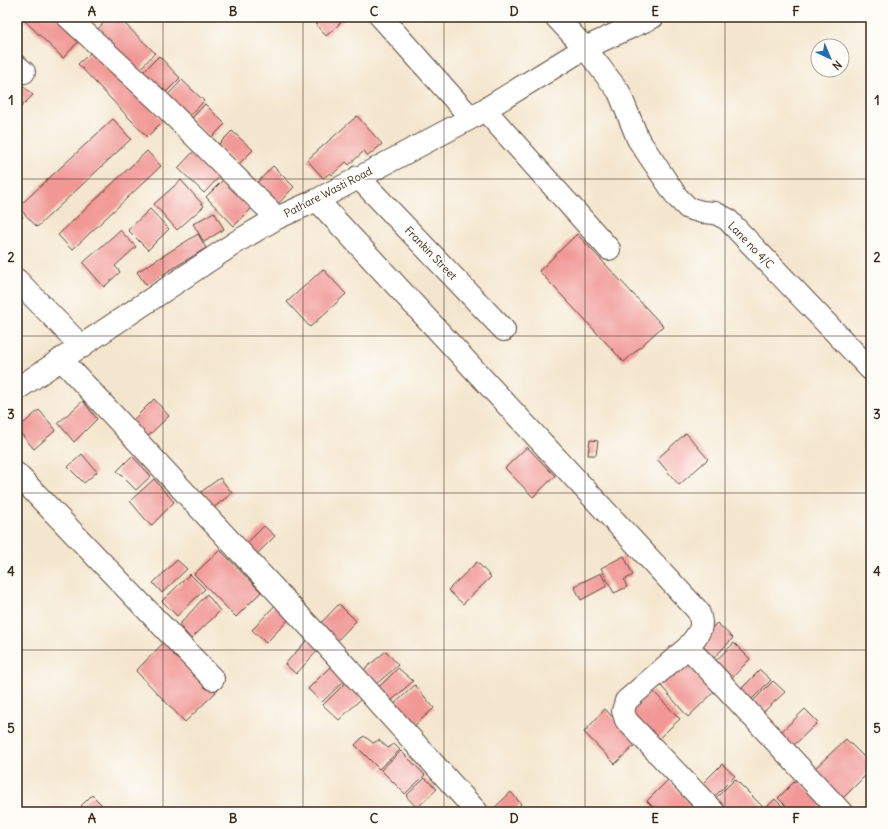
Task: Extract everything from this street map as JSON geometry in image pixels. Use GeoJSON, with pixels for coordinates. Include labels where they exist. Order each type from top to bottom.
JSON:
{"type":"FeatureCollection","features":[{"type":"Feature","properties":{"kind":"street"},"geometry":{"type":"LineString","coordinates":[[68,17],[160,102],[277,218]]}},
{"type":"Feature","properties":{"kind":"street"},"geometry":{"type":"LineString","coordinates":[[381,17],[609,249]]}},
{"type":"Feature","properties":{"kind":"street","name":"Lane no 4/C"},"geometry":{"type":"LineString","coordinates":[[556,17],[584,48],[619,92],[638,139],[677,197],[688,208],[715,214],[726,219],[871,370]]}},
{"type":"Feature","properties":{"kind":"street","name":"Pathare Wasti Road"},"geometry":{"type":"LineString","coordinates":[[17,389],[61,359],[82,347],[238,241],[277,218],[317,200],[478,114],[584,48],[653,17]]}},
{"type":"Feature","properties":{"kind":"street","name":"Frankin Street"},"geometry":{"type":"LineString","coordinates":[[358,177],[504,330]]}},
{"type":"Feature","properties":{"kind":"street"},"geometry":{"type":"LineString","coordinates":[[317,200],[698,611],[702,621],[700,631],[688,647],[626,701],[623,711],[626,720],[714,812]]}},
{"type":"Feature","properties":{"kind":"street"},"geometry":{"type":"LineString","coordinates":[[17,280],[82,347]]}},
{"type":"Feature","properties":{"kind":"street"},"geometry":{"type":"LineString","coordinates":[[61,359],[322,640],[477,812]]}},
{"type":"Feature","properties":{"kind":"street"},"geometry":{"type":"LineString","coordinates":[[17,474],[213,679]]}},
{"type":"Feature","properties":{"kind":"street"},"geometry":{"type":"LineString","coordinates":[[688,647],[841,812]]}},
{"type":"Feature","properties":{"kind":"building"},"geometry":{"type":"Polygon","coordinates":[[[21,17],[60,17],[82,38],[63,58],[21,17]]]}},
{"type":"Feature","properties":{"kind":"building"},"geometry":{"type":"Polygon","coordinates":[[[109,17],[118,17],[155,53],[138,71],[96,31],[109,17]]]}},
{"type":"Feature","properties":{"kind":"building"},"geometry":{"type":"Polygon","coordinates":[[[324,17],[347,17],[326,36],[316,25],[324,17]]]}},
{"type":"Feature","properties":{"kind":"building"},"geometry":{"type":"Polygon","coordinates":[[[95,49],[163,121],[147,137],[78,64],[95,49]]]}},
{"type":"Feature","properties":{"kind":"building"},"geometry":{"type":"Polygon","coordinates":[[[159,56],[180,78],[162,96],[141,74],[159,56]]]}},
{"type":"Feature","properties":{"kind":"building"},"geometry":{"type":"Polygon","coordinates":[[[17,80],[33,95],[17,111],[17,80]]]}},
{"type":"Feature","properties":{"kind":"building"},"geometry":{"type":"Polygon","coordinates":[[[182,80],[204,101],[188,118],[166,97],[182,80]]]}},
{"type":"Feature","properties":{"kind":"building"},"geometry":{"type":"Polygon","coordinates":[[[205,104],[225,124],[211,138],[191,119],[205,104]]]}},
{"type":"Feature","properties":{"kind":"building"},"geometry":{"type":"Polygon","coordinates":[[[357,116],[382,144],[368,156],[364,151],[349,165],[346,162],[332,175],[330,173],[323,178],[307,160],[357,116]]]}},
{"type":"Feature","properties":{"kind":"building"},"geometry":{"type":"Polygon","coordinates":[[[113,119],[131,139],[37,227],[18,207],[113,119]]]}},
{"type":"Feature","properties":{"kind":"building"},"geometry":{"type":"Polygon","coordinates":[[[232,131],[253,150],[238,165],[218,145],[232,131]]]}},
{"type":"Feature","properties":{"kind":"building"},"geometry":{"type":"Polygon","coordinates":[[[196,149],[222,174],[204,193],[178,168],[196,149]]]}},
{"type":"Feature","properties":{"kind":"building"},"geometry":{"type":"Polygon","coordinates":[[[147,151],[161,166],[72,250],[58,235],[147,151]]]}},
{"type":"Feature","properties":{"kind":"building"},"geometry":{"type":"Polygon","coordinates":[[[273,166],[294,187],[274,208],[253,187],[273,166]]]}},
{"type":"Feature","properties":{"kind":"building"},"geometry":{"type":"Polygon","coordinates":[[[226,177],[255,205],[234,226],[206,197],[226,177]]]}},
{"type":"Feature","properties":{"kind":"building"},"geometry":{"type":"Polygon","coordinates":[[[181,180],[204,206],[177,230],[154,204],[181,180]]]}},
{"type":"Feature","properties":{"kind":"building"},"geometry":{"type":"Polygon","coordinates":[[[150,209],[169,229],[148,250],[128,230],[150,209]]]}},
{"type":"Feature","properties":{"kind":"building"},"geometry":{"type":"Polygon","coordinates":[[[17,211],[23,217],[17,224],[17,211]]]}},
{"type":"Feature","properties":{"kind":"building"},"geometry":{"type":"Polygon","coordinates":[[[214,212],[224,229],[204,242],[193,224],[214,212]]]}},
{"type":"Feature","properties":{"kind":"building"},"geometry":{"type":"Polygon","coordinates":[[[120,230],[136,247],[115,266],[120,272],[104,287],[83,263],[120,230]]]}},
{"type":"Feature","properties":{"kind":"building"},"geometry":{"type":"Polygon","coordinates":[[[198,234],[206,248],[146,285],[137,272],[198,234]]]}},
{"type":"Feature","properties":{"kind":"building"},"geometry":{"type":"Polygon","coordinates":[[[577,234],[663,326],[624,362],[539,271],[577,234]]]}},
{"type":"Feature","properties":{"kind":"building"},"geometry":{"type":"Polygon","coordinates":[[[323,269],[346,294],[310,327],[287,302],[323,269]]]}},
{"type":"Feature","properties":{"kind":"building"},"geometry":{"type":"Polygon","coordinates":[[[154,399],[169,416],[146,438],[131,422],[154,399]]]}},
{"type":"Feature","properties":{"kind":"building"},"geometry":{"type":"Polygon","coordinates":[[[83,401],[97,419],[74,442],[58,423],[83,401]]]}},
{"type":"Feature","properties":{"kind":"building"},"geometry":{"type":"Polygon","coordinates":[[[39,410],[56,430],[34,449],[17,429],[39,410]]]}},
{"type":"Feature","properties":{"kind":"building"},"geometry":{"type":"Polygon","coordinates":[[[686,433],[708,459],[679,485],[657,459],[686,433]]]}},
{"type":"Feature","properties":{"kind":"building"},"geometry":{"type":"Polygon","coordinates":[[[590,440],[598,441],[596,455],[588,455],[590,440]]]}},
{"type":"Feature","properties":{"kind":"building"},"geometry":{"type":"Polygon","coordinates":[[[527,447],[555,476],[533,497],[505,468],[527,447]]]}},
{"type":"Feature","properties":{"kind":"building"},"geometry":{"type":"Polygon","coordinates":[[[82,454],[97,472],[84,483],[68,467],[82,454]]]}},
{"type":"Feature","properties":{"kind":"building"},"geometry":{"type":"Polygon","coordinates":[[[132,456],[151,476],[136,490],[117,471],[132,456]]]}},
{"type":"Feature","properties":{"kind":"building"},"geometry":{"type":"Polygon","coordinates":[[[220,478],[232,493],[212,509],[198,494],[220,478]]]}},
{"type":"Feature","properties":{"kind":"building"},"geometry":{"type":"Polygon","coordinates":[[[154,479],[174,502],[151,526],[130,501],[154,479]]]}},
{"type":"Feature","properties":{"kind":"building"},"geometry":{"type":"Polygon","coordinates":[[[264,526],[275,536],[255,556],[245,545],[264,526]]]}},
{"type":"Feature","properties":{"kind":"building"},"geometry":{"type":"Polygon","coordinates":[[[220,550],[261,592],[236,617],[194,574],[220,550]]]}},
{"type":"Feature","properties":{"kind":"building"},"geometry":{"type":"Polygon","coordinates":[[[624,556],[633,575],[624,580],[627,587],[614,593],[601,568],[624,556]]]}},
{"type":"Feature","properties":{"kind":"building"},"geometry":{"type":"Polygon","coordinates":[[[177,560],[187,569],[162,593],[153,583],[177,560]]]}},
{"type":"Feature","properties":{"kind":"building"},"geometry":{"type":"Polygon","coordinates":[[[477,562],[491,577],[463,604],[448,590],[477,562]]]}},
{"type":"Feature","properties":{"kind":"building"},"geometry":{"type":"Polygon","coordinates":[[[601,573],[607,586],[581,600],[574,586],[601,573]]]}},
{"type":"Feature","properties":{"kind":"building"},"geometry":{"type":"Polygon","coordinates":[[[190,574],[205,589],[177,616],[162,601],[190,574]]]}},
{"type":"Feature","properties":{"kind":"building"},"geometry":{"type":"Polygon","coordinates":[[[207,594],[220,611],[191,639],[179,625],[207,594]]]}},
{"type":"Feature","properties":{"kind":"building"},"geometry":{"type":"Polygon","coordinates":[[[279,601],[293,615],[266,643],[252,630],[279,601]]]}},
{"type":"Feature","properties":{"kind":"building"},"geometry":{"type":"Polygon","coordinates":[[[339,604],[356,621],[334,644],[318,626],[339,604]]]}},
{"type":"Feature","properties":{"kind":"building"},"geometry":{"type":"Polygon","coordinates":[[[717,623],[733,638],[711,661],[694,645],[717,623]]]}},
{"type":"Feature","properties":{"kind":"building"},"geometry":{"type":"Polygon","coordinates":[[[308,639],[319,649],[296,674],[285,664],[308,639]]]}},
{"type":"Feature","properties":{"kind":"building"},"geometry":{"type":"Polygon","coordinates":[[[166,640],[216,692],[185,722],[136,671],[166,640]]]}},
{"type":"Feature","properties":{"kind":"building"},"geometry":{"type":"Polygon","coordinates":[[[734,643],[750,659],[729,681],[712,664],[734,643]]]}},
{"type":"Feature","properties":{"kind":"building"},"geometry":{"type":"Polygon","coordinates":[[[386,651],[398,665],[374,686],[361,672],[386,651]]]}},
{"type":"Feature","properties":{"kind":"building"},"geometry":{"type":"Polygon","coordinates":[[[683,655],[716,690],[688,717],[656,680],[683,655]]]}},
{"type":"Feature","properties":{"kind":"building"},"geometry":{"type":"Polygon","coordinates":[[[331,666],[345,680],[322,702],[308,689],[331,666]]]}},
{"type":"Feature","properties":{"kind":"building"},"geometry":{"type":"Polygon","coordinates":[[[398,668],[413,681],[389,703],[377,689],[398,668]]]}},
{"type":"Feature","properties":{"kind":"building"},"geometry":{"type":"Polygon","coordinates":[[[760,670],[771,680],[749,702],[738,692],[760,670]]]}},
{"type":"Feature","properties":{"kind":"building"},"geometry":{"type":"Polygon","coordinates":[[[773,681],[785,692],[760,715],[750,704],[773,681]]]}},
{"type":"Feature","properties":{"kind":"building"},"geometry":{"type":"Polygon","coordinates":[[[346,682],[362,698],[339,720],[323,705],[346,682]]]}},
{"type":"Feature","properties":{"kind":"building"},"geometry":{"type":"Polygon","coordinates":[[[415,685],[434,708],[411,729],[391,707],[415,685]]]}},
{"type":"Feature","properties":{"kind":"building"},"geometry":{"type":"Polygon","coordinates":[[[652,690],[680,719],[657,740],[629,712],[652,690]]]}},
{"type":"Feature","properties":{"kind":"building"},"geometry":{"type":"Polygon","coordinates":[[[605,709],[637,743],[615,764],[584,732],[605,709]]]}},
{"type":"Feature","properties":{"kind":"building"},"geometry":{"type":"Polygon","coordinates":[[[805,709],[818,722],[790,749],[777,736],[805,709]]]}},
{"type":"Feature","properties":{"kind":"building"},"geometry":{"type":"Polygon","coordinates":[[[364,736],[373,743],[379,740],[388,748],[394,744],[400,750],[379,769],[355,745],[364,736]]]}},
{"type":"Feature","properties":{"kind":"building"},"geometry":{"type":"Polygon","coordinates":[[[846,739],[871,764],[871,770],[840,801],[812,771],[846,739]]]}},
{"type":"Feature","properties":{"kind":"building"},"geometry":{"type":"Polygon","coordinates":[[[401,751],[425,775],[405,794],[381,770],[401,751]]]}},
{"type":"Feature","properties":{"kind":"building"},"geometry":{"type":"Polygon","coordinates":[[[722,764],[735,776],[712,799],[700,786],[722,764]]]}},
{"type":"Feature","properties":{"kind":"building"},"geometry":{"type":"Polygon","coordinates":[[[425,778],[437,789],[417,808],[406,796],[425,778]]]}},
{"type":"Feature","properties":{"kind":"building"},"geometry":{"type":"Polygon","coordinates":[[[735,779],[763,807],[758,812],[724,812],[713,801],[735,779]]]}},
{"type":"Feature","properties":{"kind":"building"},"geometry":{"type":"Polygon","coordinates":[[[797,779],[823,804],[815,812],[792,812],[778,798],[797,779]]]}},
{"type":"Feature","properties":{"kind":"building"},"geometry":{"type":"Polygon","coordinates":[[[668,780],[697,811],[696,812],[658,812],[647,801],[668,780]]]}},
{"type":"Feature","properties":{"kind":"building"},"geometry":{"type":"Polygon","coordinates":[[[511,792],[521,804],[513,812],[490,812],[511,792]]]}},
{"type":"Feature","properties":{"kind":"building"},"geometry":{"type":"Polygon","coordinates":[[[92,795],[109,812],[88,812],[81,806],[92,795]]]}},
{"type":"Feature","properties":{"kind":"building"},"geometry":{"type":"Polygon","coordinates":[[[775,799],[788,812],[762,812],[775,799]]]}}]}
